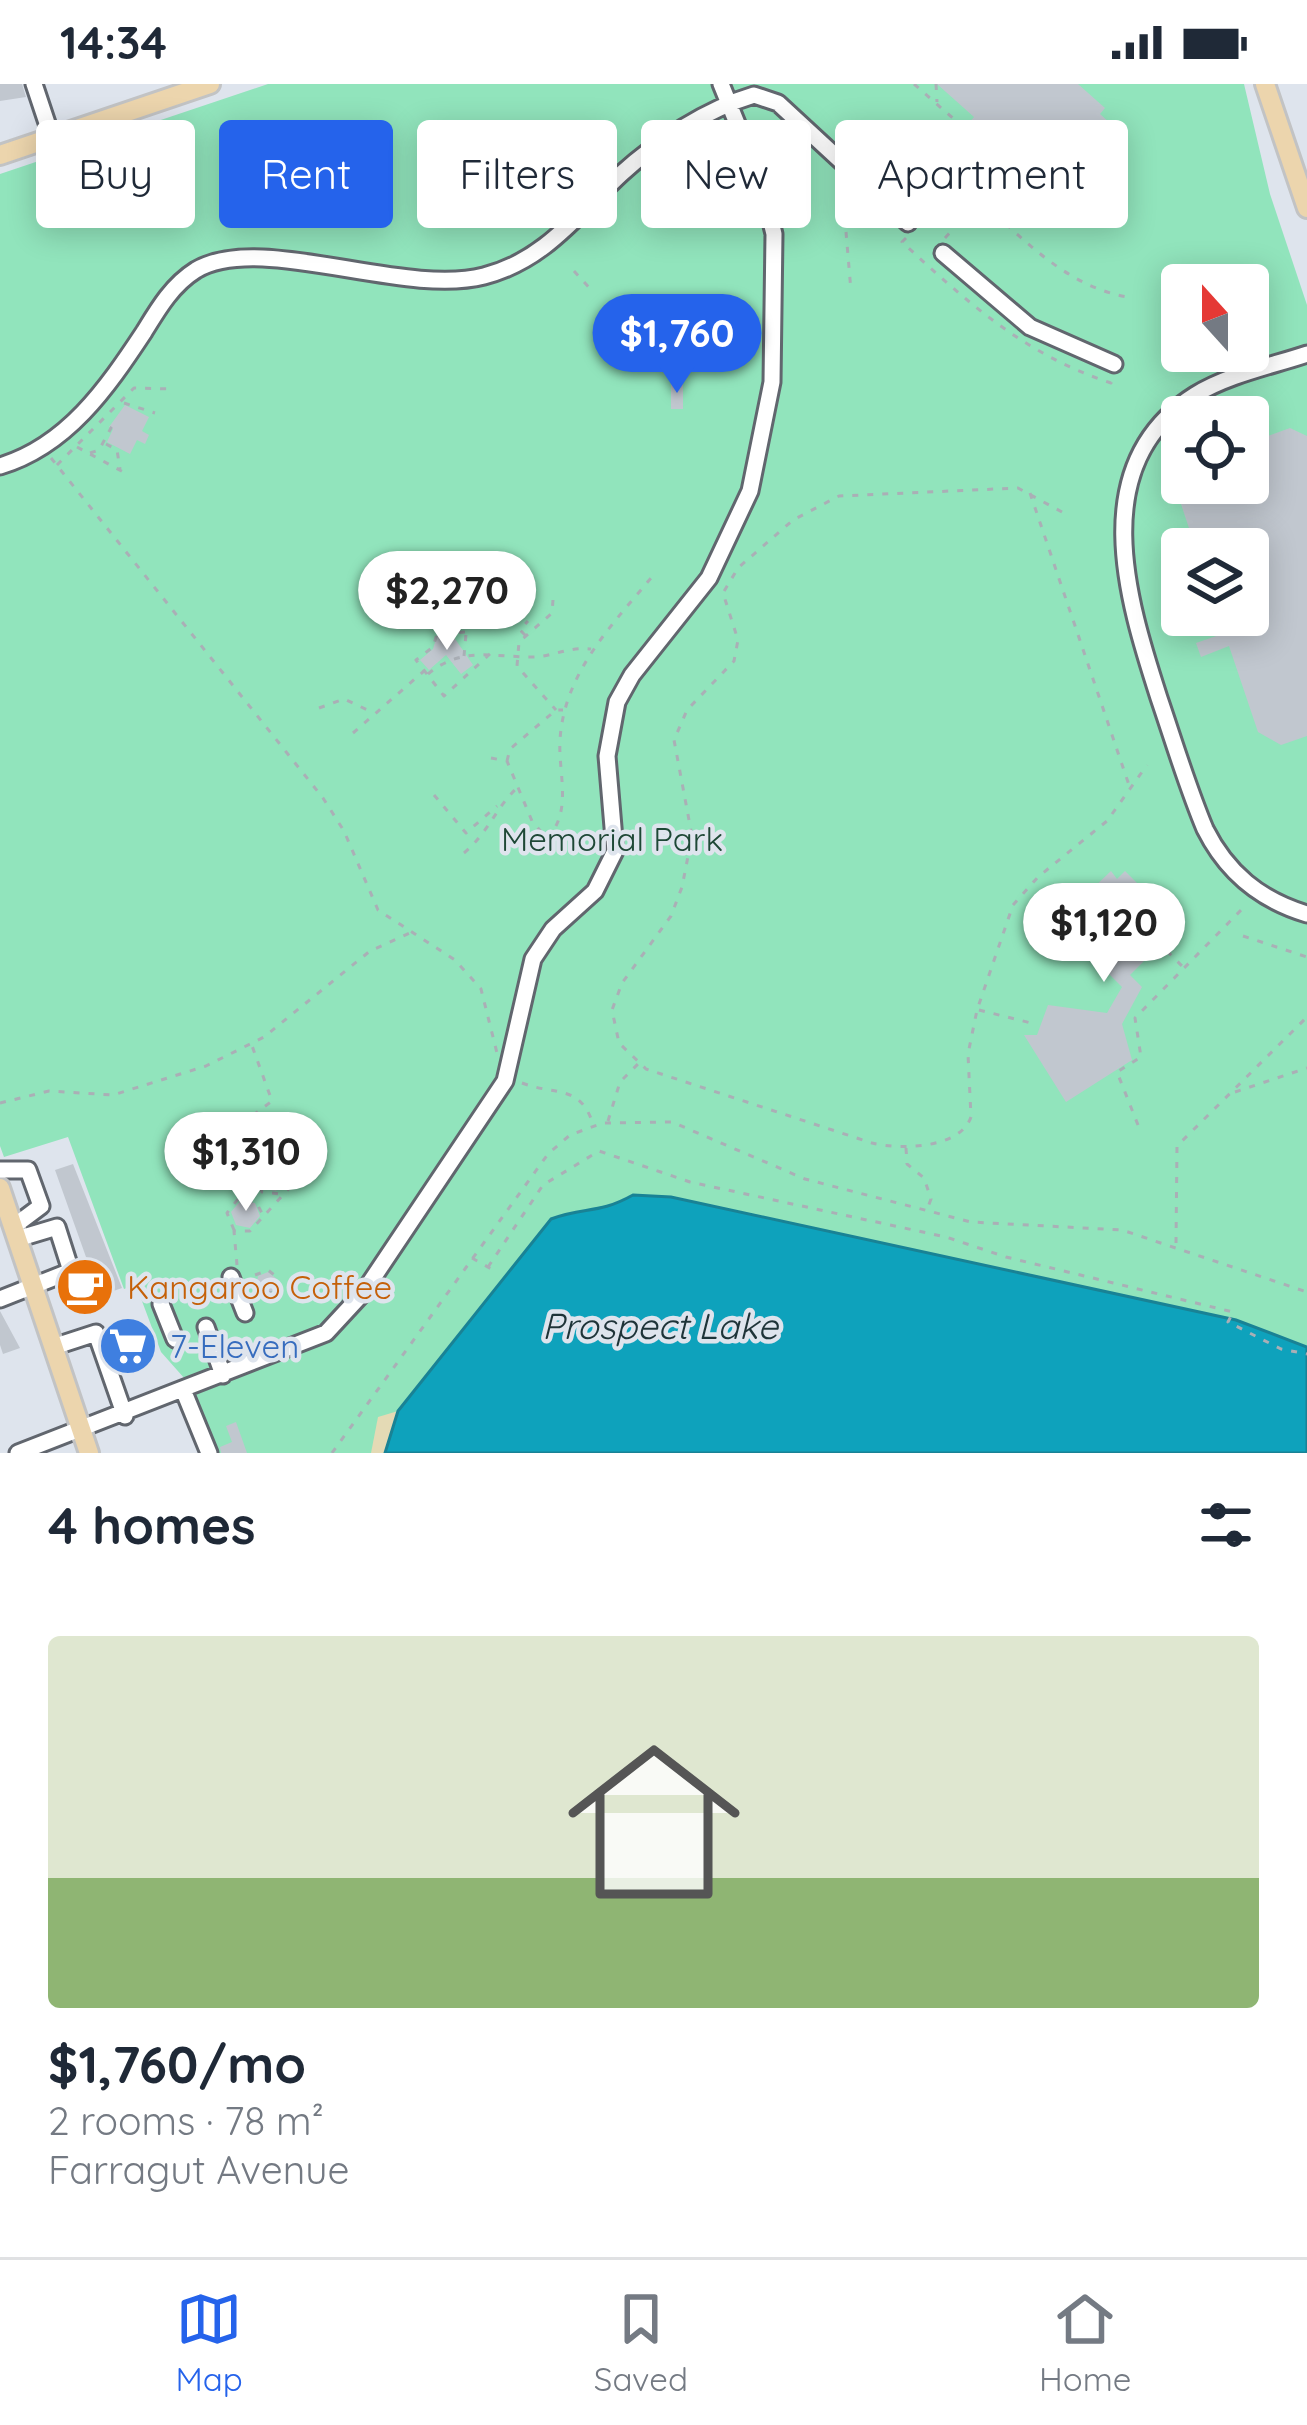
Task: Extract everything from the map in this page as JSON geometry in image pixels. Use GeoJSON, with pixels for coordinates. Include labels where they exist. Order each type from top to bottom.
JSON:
{"type":"FeatureCollection","features":[{"type":"Feature","properties":{"kind":"main road"},"geometry":{"type":"LineString","coordinates":[[95,120],[170,90],[210,84]]}},
{"type":"Feature","properties":{"kind":"main road"},"geometry":{"type":"LineString","coordinates":[[1265,84],[1307,208]]}},
{"type":"Feature","properties":{"kind":"main road"},"geometry":{"type":"LineString","coordinates":[[0,155],[36,143]]}},
{"type":"Feature","properties":{"kind":"main road"},"geometry":{"type":"LineString","coordinates":[[0,1188],[88,1453]]}},
{"type":"Feature","properties":{"kind":"street"},"geometry":{"type":"LineString","coordinates":[[34,84],[46,120]]}},
{"type":"Feature","properties":{"kind":"street"},"geometry":{"type":"LineString","coordinates":[[18,1453],[314,1339],[351,1309],[510,1070],[522,991],[533,959],[553,929],[596,891],[615,851],[607,756],[616,702],[710,578],[741,517],[759,460],[775,344],[774,233],[762,184],[721,84]]}},
{"type":"Feature","properties":{"kind":"street"},"geometry":{"type":"LineString","coordinates":[[0,466],[41,448],[91,404],[174,289],[198,269],[241,258],[428,281],[501,271],[550,245],[657,145],[754,95],[771,97],[835,158]]}},
{"type":"Feature","properties":{"kind":"street"},"geometry":{"type":"LineString","coordinates":[[944,254],[1030,327],[1114,364]]}},
{"type":"Feature","properties":{"kind":"street"},"geometry":{"type":"LineString","coordinates":[[1307,354],[1209,388],[1179,407],[1143,450],[1124,506],[1131,608],[1194,802],[1213,845],[1257,893],[1307,914]]}},
{"type":"Feature","properties":{"kind":"street"},"geometry":{"type":"LineString","coordinates":[[0,1171],[28,1170],[41,1206],[15,1233]]}},
{"type":"Feature","properties":{"kind":"street"},"geometry":{"type":"LineString","coordinates":[[0,1298],[71,1271],[57,1227],[15,1233]]}},
{"type":"Feature","properties":{"kind":"street"},"geometry":{"type":"LineString","coordinates":[[161,1304],[175,1339]]}},
{"type":"Feature","properties":{"kind":"street"},"geometry":{"type":"LineString","coordinates":[[206,1328],[223,1375]]}},
{"type":"Feature","properties":{"kind":"street"},"geometry":{"type":"LineString","coordinates":[[53,1347],[96,1333],[125,1415]]}},
{"type":"Feature","properties":{"kind":"street"},"geometry":{"type":"LineString","coordinates":[[184,1392],[209,1453]]}},
{"type":"Feature","properties":{"kind":"path"},"geometry":{"type":"LineString","coordinates":[[914,84],[954,120]]}},
{"type":"Feature","properties":{"kind":"path"},"geometry":{"type":"LineString","coordinates":[[936,84],[937,104]]}},
{"type":"Feature","properties":{"kind":"path"},"geometry":{"type":"LineString","coordinates":[[924,262],[954,228]]}},
{"type":"Feature","properties":{"kind":"path"},"geometry":{"type":"LineString","coordinates":[[1013,228],[1065,272],[1128,297]]}},
{"type":"Feature","properties":{"kind":"path"},"geometry":{"type":"LineString","coordinates":[[846,232],[851,291]]}},
{"type":"Feature","properties":{"kind":"path"},"geometry":{"type":"LineString","coordinates":[[574,271],[594,292]]}},
{"type":"Feature","properties":{"kind":"path"},"geometry":{"type":"LineString","coordinates":[[679,331],[700,330]]}},
{"type":"Feature","properties":{"kind":"path"},"geometry":{"type":"LineString","coordinates":[[57,465],[134,388],[174,389]]}},
{"type":"Feature","properties":{"kind":"path"},"geometry":{"type":"LineString","coordinates":[[121,401],[155,413]]}},
{"type":"Feature","properties":{"kind":"path"},"geometry":{"type":"LineString","coordinates":[[88,453],[104,443],[111,428],[100,423]]}},
{"type":"Feature","properties":{"kind":"path"},"geometry":{"type":"LineString","coordinates":[[77,447],[124,472],[117,451],[104,443]]}},
{"type":"Feature","properties":{"kind":"path"},"geometry":{"type":"LineString","coordinates":[[41,448],[323,798],[344,831],[371,902],[455,960],[481,989],[497,1053],[518,1081],[572,1092],[586,1100],[594,1126]]}},
{"type":"Feature","properties":{"kind":"path"},"geometry":{"type":"LineString","coordinates":[[1062,512],[1029,491],[985,488],[828,500],[793,520],[731,575],[723,600],[738,640],[734,661],[687,710],[675,730],[692,836],[682,887],[671,916],[614,999],[615,1032],[638,1064],[872,1143],[906,1147],[956,1136],[969,1126],[968,1054],[977,1010],[1018,897],[1131,792],[1147,765]]}},
{"type":"Feature","properties":{"kind":"path"},"geometry":{"type":"LineString","coordinates":[[1029,491],[1131,792]]}},
{"type":"Feature","properties":{"kind":"path"},"geometry":{"type":"LineString","coordinates":[[547,838],[563,805],[560,739],[565,710],[593,649],[656,572]]}},
{"type":"Feature","properties":{"kind":"path"},"geometry":{"type":"LineString","coordinates":[[554,600],[552,614],[526,636],[517,666],[556,710]]}},
{"type":"Feature","properties":{"kind":"path"},"geometry":{"type":"LineString","coordinates":[[526,636],[520,630],[528,621]]}},
{"type":"Feature","properties":{"kind":"path"},"geometry":{"type":"LineString","coordinates":[[464,656],[467,622]]}},
{"type":"Feature","properties":{"kind":"path"},"geometry":{"type":"LineString","coordinates":[[465,632],[437,634],[433,647],[416,660],[444,696],[493,652]]}},
{"type":"Feature","properties":{"kind":"path"},"geometry":{"type":"LineString","coordinates":[[352,733],[445,660],[493,652],[518,655],[593,649]]}},
{"type":"Feature","properties":{"kind":"path"},"geometry":{"type":"LineString","coordinates":[[319,708],[344,699],[376,712]]}},
{"type":"Feature","properties":{"kind":"path"},"geometry":{"type":"LineString","coordinates":[[554,847],[532,821],[507,761],[510,749],[556,710],[565,710]]}},
{"type":"Feature","properties":{"kind":"path"},"geometry":{"type":"LineString","coordinates":[[491,758],[507,761]]}},
{"type":"Feature","properties":{"kind":"path"},"geometry":{"type":"LineString","coordinates":[[434,795],[466,832],[519,786]]}},
{"type":"Feature","properties":{"kind":"path"},"geometry":{"type":"LineString","coordinates":[[464,853],[484,837],[496,806]]}},
{"type":"Feature","properties":{"kind":"path"},"geometry":{"type":"LineString","coordinates":[[1138,1125],[1117,1072],[1142,1057],[1135,1039],[1139,1010],[1257,893]]}},
{"type":"Feature","properties":{"kind":"path"},"geometry":{"type":"LineString","coordinates":[[0,1103],[49,1090],[113,1095],[206,1066],[251,1043],[370,951],[411,932]]}},
{"type":"Feature","properties":{"kind":"path"},"geometry":{"type":"LineString","coordinates":[[1243,936],[1307,958]]}},
{"type":"Feature","properties":{"kind":"path"},"geometry":{"type":"LineString","coordinates":[[1166,951],[1184,968]]}},
{"type":"Feature","properties":{"kind":"path"},"geometry":{"type":"LineString","coordinates":[[977,1010],[1031,1023]]}},
{"type":"Feature","properties":{"kind":"path"},"geometry":{"type":"LineString","coordinates":[[1176,1244],[1178,1147],[1307,1018]]}},
{"type":"Feature","properties":{"kind":"path"},"geometry":{"type":"LineString","coordinates":[[1125,1043],[1135,1039]]}},
{"type":"Feature","properties":{"kind":"path"},"geometry":{"type":"LineString","coordinates":[[169,1159],[260,1124],[256,1113],[272,1101],[251,1043]]}},
{"type":"Feature","properties":{"kind":"path"},"geometry":{"type":"LineString","coordinates":[[608,1123],[620,1082],[638,1064]]}},
{"type":"Feature","properties":{"kind":"path"},"geometry":{"type":"LineString","coordinates":[[1234,1092],[1307,1067]]}},
{"type":"Feature","properties":{"kind":"path"},"geometry":{"type":"LineString","coordinates":[[332,1453],[548,1154],[570,1135],[608,1123],[648,1120],[688,1126],[782,1171],[927,1210],[1015,1226],[1105,1227],[1176,1244],[1247,1276],[1307,1292]]}},
{"type":"Feature","properties":{"kind":"path"},"geometry":{"type":"LineString","coordinates":[[213,1143],[220,1161],[255,1171]]}},
{"type":"Feature","properties":{"kind":"path"},"geometry":{"type":"LineString","coordinates":[[239,1166],[236,1155],[244,1145],[260,1148],[264,1160],[255,1171]]}},
{"type":"Feature","properties":{"kind":"path"},"geometry":{"type":"LineString","coordinates":[[906,1147],[907,1164],[923,1178],[932,1198],[927,1210]]}},
{"type":"Feature","properties":{"kind":"path"},"geometry":{"type":"LineString","coordinates":[[488,1267],[544,1185],[599,1151],[690,1181],[946,1237],[1006,1257],[1233,1312],[1228,1322],[1256,1339],[1307,1354]]}},
{"type":"Feature","properties":{"kind":"path"},"geometry":{"type":"LineString","coordinates":[[255,1171],[262,1192],[256,1202]]}},
{"type":"Feature","properties":{"kind":"path"},"geometry":{"type":"LineString","coordinates":[[235,1231],[250,1232],[294,1183]]}},
{"type":"Feature","properties":{"kind":"path"},"geometry":{"type":"LineString","coordinates":[[262,1192],[284,1195]]}},
{"type":"Feature","properties":{"kind":"path"},"geometry":{"type":"LineString","coordinates":[[256,1202],[238,1199],[227,1213],[235,1231],[242,1292],[258,1293],[276,1292],[278,1278],[268,1270],[255,1274],[258,1293]]}},
{"type":"Feature","properties":{"kind":"path"},"geometry":{"type":"LineString","coordinates":[[256,1202],[264,1218]]}},
{"type":"Feature","properties":{"kind":"path"},"geometry":{"type":"LineString","coordinates":[[472,1258],[495,1270]]}},
{"type":"Feature","properties":{"kind":"green space","name":"Memorial Park"},"geometry":{"type":"Polygon","coordinates":[[[268,84],[1244,84],[1270,194],[1307,305],[1307,1453],[218,1453],[193,1388],[161,1352],[136,1285],[124,1289],[68,1137],[4,1157],[0,1146],[0,174],[36,162],[36,228],[195,228],[195,120],[161,120],[268,84]]]}},
{"type":"Feature","properties":{"kind":"sand"},"geometry":{"type":"Polygon","coordinates":[[[398,1411],[385,1453],[371,1453],[378,1417],[398,1411]]]}},
{"type":"Feature","properties":{"kind":"water","name":"Prospect Lake"},"geometry":{"type":"Polygon","coordinates":[[[633,1195],[671,1197],[1236,1320],[1307,1347],[1307,1453],[385,1453],[398,1411],[551,1219],[633,1195]]]}},
{"type":"Feature","properties":{"kind":"building"},"geometry":{"type":"Polygon","coordinates":[[[0,84],[22,84],[26,97],[0,101],[0,84]]]}},
{"type":"Feature","properties":{"kind":"building"},"geometry":{"type":"Polygon","coordinates":[[[937,84],[1078,84],[1105,108],[1100,114],[1107,120],[971,120],[974,117],[937,84]]]}},
{"type":"Feature","properties":{"kind":"building"},"geometry":{"type":"Polygon","coordinates":[[[682,333],[701,333],[701,357],[682,357],[682,333]]]}},
{"type":"Feature","properties":{"kind":"building"},"geometry":{"type":"Polygon","coordinates":[[[671,382],[683,382],[683,409],[671,409],[671,382]]]}},
{"type":"Feature","properties":{"kind":"building"},"geometry":{"type":"Polygon","coordinates":[[[125,405],[149,417],[142,431],[149,435],[145,444],[137,440],[130,454],[107,442],[113,429],[109,427],[125,405]]]}},
{"type":"Feature","properties":{"kind":"building"},"geometry":{"type":"Polygon","coordinates":[[[1290,428],[1307,436],[1307,736],[1281,745],[1258,732],[1229,646],[1201,657],[1196,643],[1216,636],[1269,636],[1269,528],[1189,528],[1181,504],[1269,504],[1269,436],[1290,428]]]}},
{"type":"Feature","properties":{"kind":"building"},"geometry":{"type":"Polygon","coordinates":[[[451,633],[473,665],[461,674],[446,655],[429,670],[420,660],[433,649],[437,635],[451,633]]]}},
{"type":"Feature","properties":{"kind":"building"},"geometry":{"type":"Polygon","coordinates":[[[1111,871],[1117,879],[1125,871],[1179,925],[1171,932],[1179,939],[1158,960],[1152,953],[1130,975],[1142,987],[1122,1024],[1132,1060],[1066,1102],[1024,1035],[1037,1035],[1048,1005],[1107,1013],[1122,987],[1073,938],[1082,928],[1074,922],[1097,898],[1090,891],[1111,871]]]}},
{"type":"Feature","properties":{"kind":"building"},"geometry":{"type":"Polygon","coordinates":[[[246,1146],[259,1148],[266,1168],[280,1171],[284,1182],[276,1191],[265,1189],[257,1168],[242,1165],[239,1155],[246,1146]]]}},
{"type":"Feature","properties":{"kind":"building"},"geometry":{"type":"Polygon","coordinates":[[[73,1164],[122,1288],[71,1306],[65,1286],[91,1271],[55,1170],[73,1164]]]}},
{"type":"Feature","properties":{"kind":"building"},"geometry":{"type":"Polygon","coordinates":[[[241,1200],[255,1203],[260,1216],[250,1228],[236,1225],[231,1212],[241,1200]]]}},
{"type":"Feature","properties":{"kind":"building"},"geometry":{"type":"Polygon","coordinates":[[[268,1272],[277,1279],[275,1290],[265,1294],[256,1287],[258,1276],[268,1272]]]}},
{"type":"Feature","properties":{"kind":"building"},"geometry":{"type":"Polygon","coordinates":[[[0,1311],[20,1348],[3,1354],[0,1345],[0,1311]]]}},
{"type":"Feature","properties":{"kind":"building","name":"7-Eleven"},"geometry":{"type":"Polygon","coordinates":[[[130,1322],[145,1364],[125,1371],[110,1329],[130,1322]]]}},
{"type":"Feature","properties":{"kind":"building"},"geometry":{"type":"Polygon","coordinates":[[[236,1422],[247,1453],[221,1453],[220,1447],[232,1442],[226,1426],[236,1422]]]}},
{"type":"Feature","properties":{"kind":"place","name":"Kangaroo Coffee"},"geometry":{"type":"Point","coordinates":[85,1287]}},
{"type":"Feature","properties":{"kind":"place","name":"7-Eleven"},"geometry":{"type":"Point","coordinates":[128,1346]}}]}
